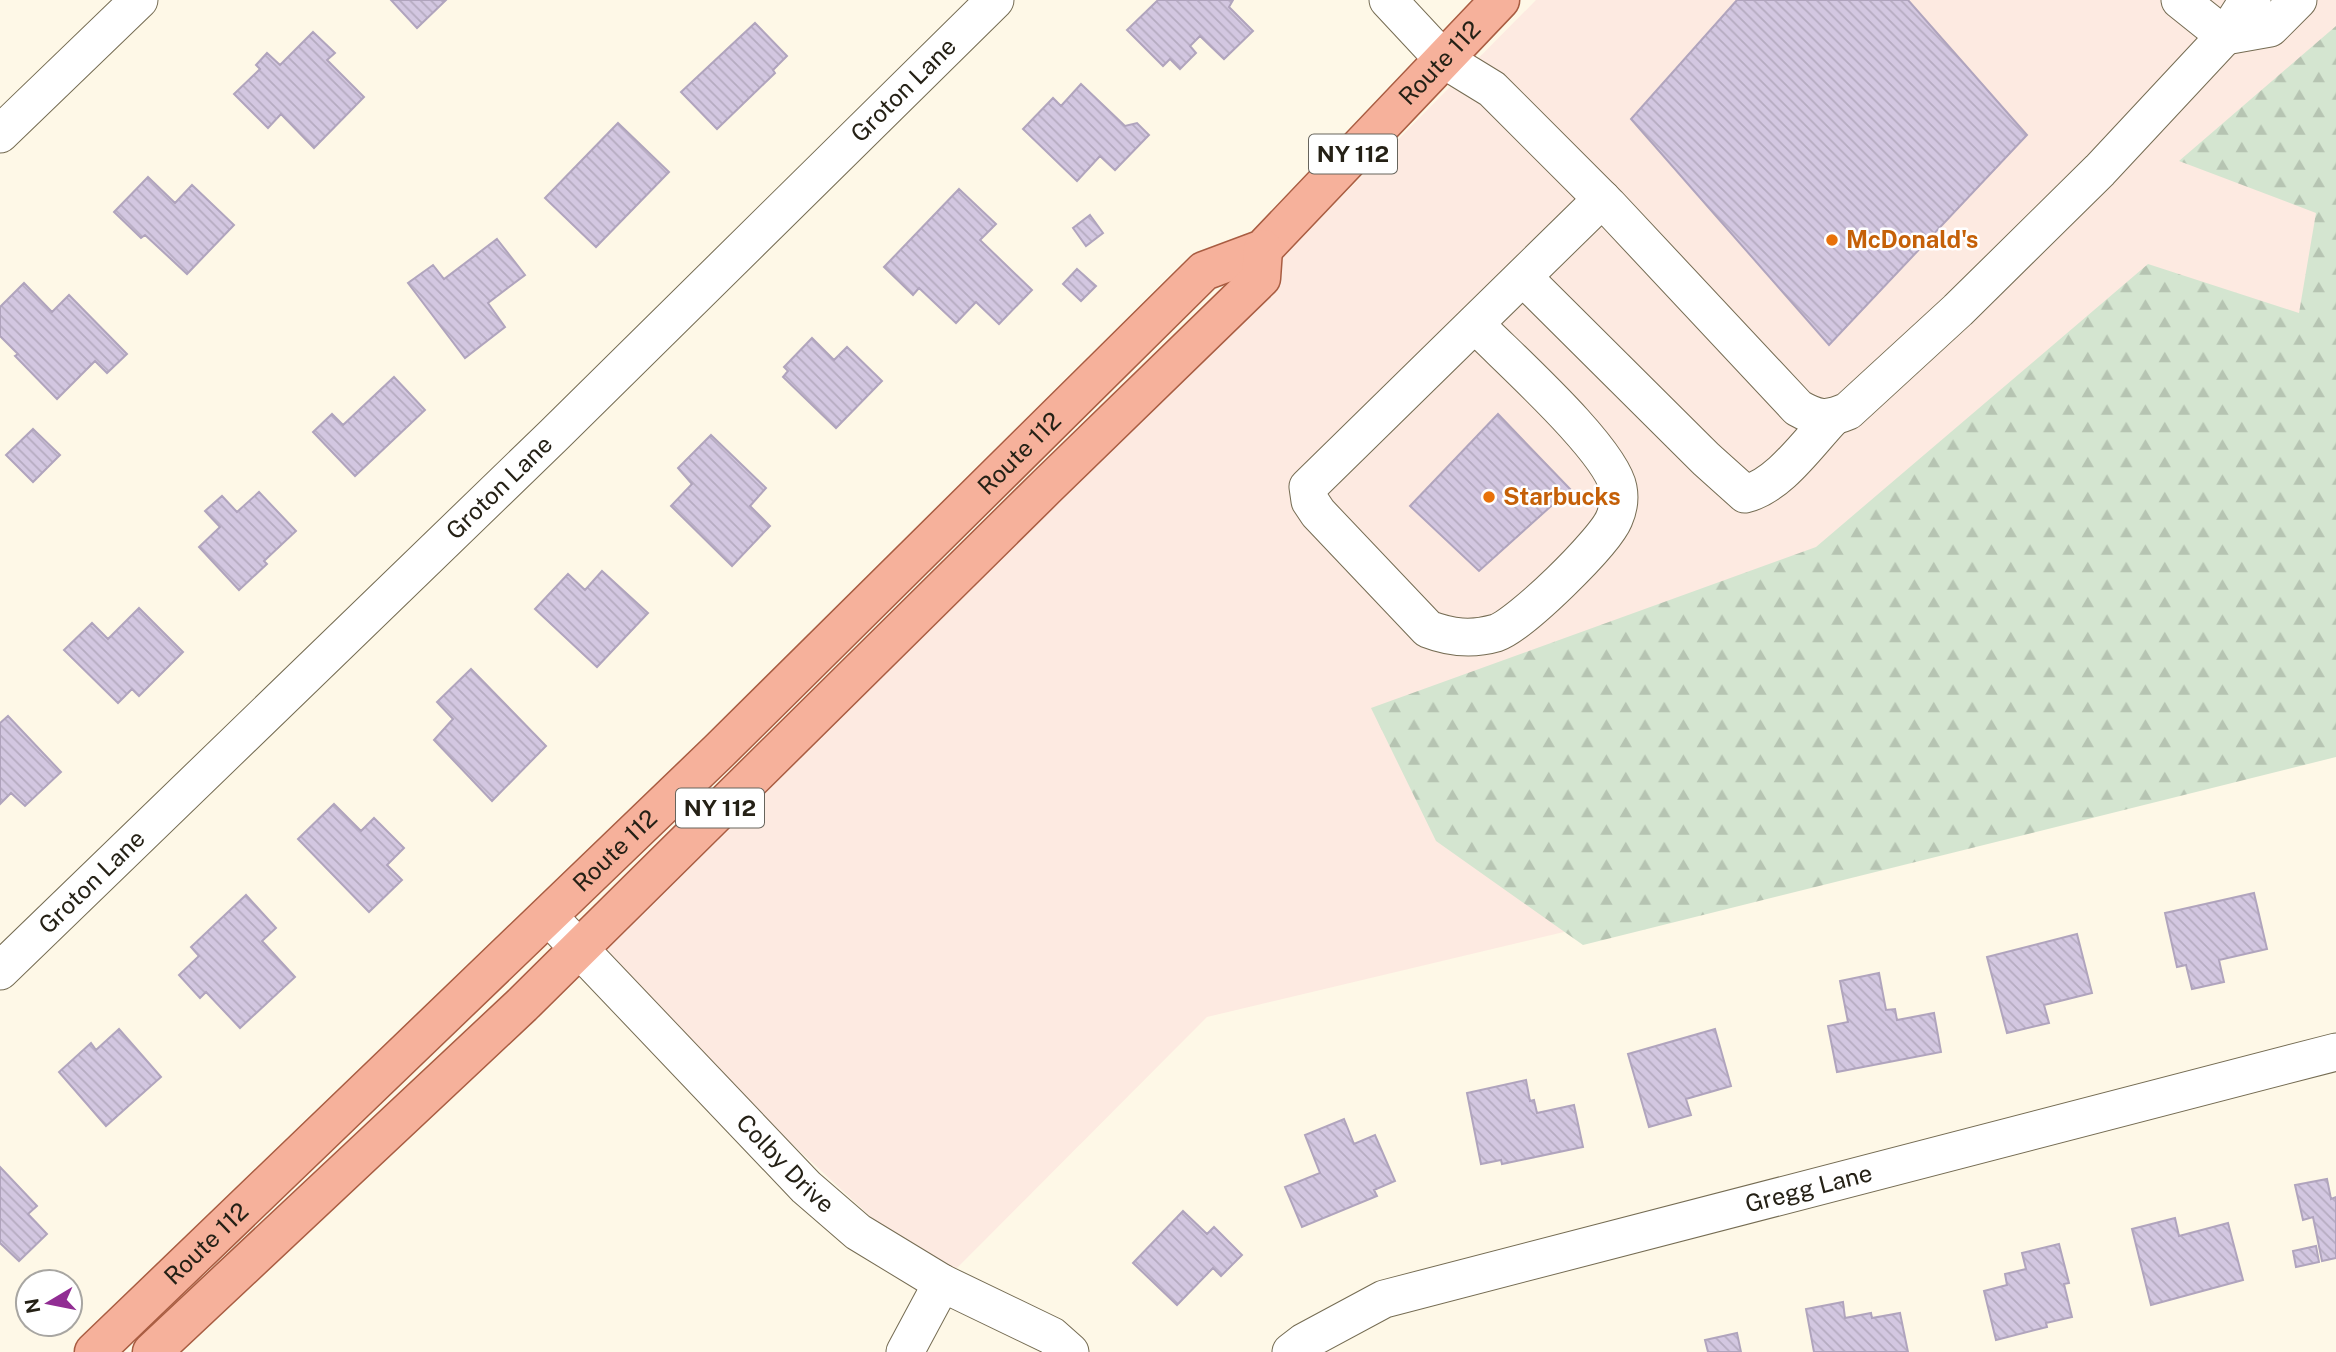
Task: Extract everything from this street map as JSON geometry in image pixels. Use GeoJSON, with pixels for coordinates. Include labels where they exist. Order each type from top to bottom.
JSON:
{"type":"FeatureCollection","features":[{"type":"Feature","properties":{"kind":"main road","name":"Route 112"},"geometry":{"type":"LineString","coordinates":[[94,1352],[822,650],[1204,271],[1263,248],[1500,0]]}},
{"type":"Feature","properties":{"kind":"main road","name":"Route 112"},"geometry":{"type":"LineString","coordinates":[[152,1352],[522,1005],[1046,486],[1261,278],[1263,248]]}},
{"type":"Feature","properties":{"kind":"street"},"geometry":{"type":"LineString","coordinates":[[0,134],[139,0]]}},
{"type":"Feature","properties":{"kind":"street","name":"Groton Lane"},"geometry":{"type":"LineString","coordinates":[[0,971],[544,445],[995,0]]}},
{"type":"Feature","properties":{"kind":"street"},"geometry":{"type":"LineString","coordinates":[[1388,0],[1443,59],[1492,89],[1602,199],[1798,408],[1813,417],[1832,418]]}},
{"type":"Feature","properties":{"kind":"street"},"geometry":{"type":"LineString","coordinates":[[2180,0],[2225,36],[2270,28],[2298,0]]}},
{"type":"Feature","properties":{"kind":"street"},"geometry":{"type":"LineString","coordinates":[[1523,277],[1706,459],[1745,494],[1758,491],[1777,477],[1832,418],[1848,411],[1958,310],[2100,170],[2225,36],[2243,8],[2252,0]]}},
{"type":"Feature","properties":{"kind":"street"},"geometry":{"type":"LineString","coordinates":[[1475,324],[1580,430],[1604,461],[1618,486],[1619,501],[1614,520],[1600,539],[1553,588],[1508,627],[1495,633],[1467,638],[1446,636],[1428,629],[1318,513],[1310,501],[1308,487],[1602,199]]}},
{"type":"Feature","properties":{"kind":"street","name":"Colby Drive"},"geometry":{"type":"LineString","coordinates":[[548,916],[806,1187],[858,1232],[942,1283],[1052,1336],[1070,1352]]}},
{"type":"Feature","properties":{"kind":"street","name":"Gregg Lane"},"geometry":{"type":"LineString","coordinates":[[1291,1352],[1304,1342],[1384,1299],[2336,1052]]}},
{"type":"Feature","properties":{"kind":"street"},"geometry":{"type":"LineString","coordinates":[[905,1352],[942,1283]]}},
{"type":"Feature","properties":{"kind":"shaded area"},"geometry":{"type":"Polygon","coordinates":[[[1536,0],[2336,0],[2336,748],[1207,1017],[942,1283],[579,946],[1261,278],[1536,0]]]}},
{"type":"Feature","properties":{"kind":"green space"},"geometry":{"type":"Polygon","coordinates":[[[2336,26],[2336,757],[1583,945],[1436,841],[1371,708],[1816,547],[2148,264],[2299,313],[2316,213],[2179,161],[2336,26]]]}},
{"type":"Feature","properties":{"kind":"building"},"geometry":{"type":"Polygon","coordinates":[[[391,0],[446,0],[417,28],[391,0]]]}},
{"type":"Feature","properties":{"kind":"building"},"geometry":{"type":"Polygon","coordinates":[[[1158,0],[1233,0],[1229,7],[1253,31],[1224,59],[1200,36],[1190,46],[1196,53],[1180,69],[1170,59],[1163,66],[1127,30],[1158,0]]]}},
{"type":"Feature","properties":{"kind":"building","name":"McDonald's"},"geometry":{"type":"Polygon","coordinates":[[[1737,0],[1908,0],[2027,135],[1829,345],[1631,119],[1737,0]]]}},
{"type":"Feature","properties":{"kind":"building"},"geometry":{"type":"Polygon","coordinates":[[[755,23],[787,56],[773,70],[775,73],[717,129],[681,92],[755,23]]]}},
{"type":"Feature","properties":{"kind":"building"},"geometry":{"type":"Polygon","coordinates":[[[313,32],[335,53],[327,60],[364,97],[314,148],[281,114],[268,128],[234,94],[260,69],[256,65],[267,53],[280,65],[313,32]]]}},
{"type":"Feature","properties":{"kind":"building"},"geometry":{"type":"Polygon","coordinates":[[[1081,84],[1125,126],[1137,123],[1149,135],[1115,170],[1100,156],[1077,181],[1023,129],[1053,98],[1061,106],[1081,84]]]}},
{"type":"Feature","properties":{"kind":"building"},"geometry":{"type":"Polygon","coordinates":[[[618,123],[669,172],[596,247],[545,198],[618,123]]]}},
{"type":"Feature","properties":{"kind":"building"},"geometry":{"type":"Polygon","coordinates":[[[148,177],[175,203],[192,185],[234,225],[187,274],[145,235],[141,238],[114,212],[148,177]]]}},
{"type":"Feature","properties":{"kind":"building"},"geometry":{"type":"Polygon","coordinates":[[[959,189],[996,224],[980,240],[1032,290],[999,324],[976,302],[956,323],[919,288],[913,295],[884,267],[959,189]]]}},
{"type":"Feature","properties":{"kind":"building"},"geometry":{"type":"Polygon","coordinates":[[[1090,215],[1103,233],[1086,246],[1073,228],[1090,215]]]}},
{"type":"Feature","properties":{"kind":"building"},"geometry":{"type":"Polygon","coordinates":[[[497,239],[525,275],[488,303],[505,327],[465,358],[408,283],[433,265],[444,279],[497,239]]]}},
{"type":"Feature","properties":{"kind":"building"},"geometry":{"type":"Polygon","coordinates":[[[1077,269],[1096,286],[1081,301],[1063,284],[1077,269]]]}},
{"type":"Feature","properties":{"kind":"building"},"geometry":{"type":"Polygon","coordinates":[[[24,283],[52,312],[69,295],[127,354],[107,373],[95,361],[57,399],[15,356],[18,354],[0,336],[0,307],[24,283]]]}},
{"type":"Feature","properties":{"kind":"building"},"geometry":{"type":"Polygon","coordinates":[[[812,338],[834,360],[847,347],[882,381],[836,428],[783,377],[788,371],[784,367],[812,338]]]}},
{"type":"Feature","properties":{"kind":"building"},"geometry":{"type":"Polygon","coordinates":[[[394,377],[425,410],[355,476],[313,432],[332,414],[343,425],[394,377]]]}},
{"type":"Feature","properties":{"kind":"building","name":"Starbucks"},"geometry":{"type":"Polygon","coordinates":[[[1498,414],[1570,489],[1479,571],[1410,506],[1498,414]]]}},
{"type":"Feature","properties":{"kind":"building"},"geometry":{"type":"Polygon","coordinates":[[[33,429],[60,455],[33,482],[6,455],[33,429]]]}},
{"type":"Feature","properties":{"kind":"building"},"geometry":{"type":"Polygon","coordinates":[[[711,435],[766,488],[750,506],[770,526],[732,566],[671,506],[692,484],[678,468],[711,435]]]}},
{"type":"Feature","properties":{"kind":"building"},"geometry":{"type":"Polygon","coordinates":[[[259,492],[296,531],[264,561],[267,564],[239,590],[199,547],[220,527],[205,511],[222,496],[237,512],[259,492]]]}},
{"type":"Feature","properties":{"kind":"building"},"geometry":{"type":"Polygon","coordinates":[[[602,571],[648,613],[597,667],[535,609],[568,574],[585,590],[602,571]]]}},
{"type":"Feature","properties":{"kind":"building"},"geometry":{"type":"Polygon","coordinates":[[[139,608],[183,652],[139,696],[132,689],[118,703],[64,650],[92,623],[108,639],[139,608]]]}},
{"type":"Feature","properties":{"kind":"building"},"geometry":{"type":"Polygon","coordinates":[[[471,669],[546,746],[492,801],[434,740],[453,719],[437,702],[471,669]]]}},
{"type":"Feature","properties":{"kind":"building"},"geometry":{"type":"Polygon","coordinates":[[[8,716],[61,772],[25,806],[11,793],[0,804],[0,723],[8,716]]]}},
{"type":"Feature","properties":{"kind":"building"},"geometry":{"type":"Polygon","coordinates":[[[334,804],[361,831],[374,818],[404,848],[387,865],[402,880],[369,912],[298,839],[334,804]]]}},
{"type":"Feature","properties":{"kind":"building"},"geometry":{"type":"Polygon","coordinates":[[[2254,893],[2267,949],[2219,960],[2224,982],[2192,989],[2186,965],[2177,967],[2165,913],[2254,893]]]}},
{"type":"Feature","properties":{"kind":"building"},"geometry":{"type":"Polygon","coordinates":[[[246,895],[276,928],[262,941],[295,977],[240,1028],[206,992],[200,998],[179,975],[199,956],[191,947],[246,895]]]}},
{"type":"Feature","properties":{"kind":"building"},"geometry":{"type":"Polygon","coordinates":[[[2077,934],[2092,993],[2044,1005],[2049,1023],[2007,1033],[1987,957],[2077,934]]]}},
{"type":"Feature","properties":{"kind":"building"},"geometry":{"type":"Polygon","coordinates":[[[1879,973],[1886,1010],[1895,1009],[1897,1020],[1934,1013],[1941,1052],[1837,1072],[1828,1026],[1848,1022],[1840,981],[1879,973]]]}},
{"type":"Feature","properties":{"kind":"building"},"geometry":{"type":"Polygon","coordinates":[[[119,1029],[161,1077],[106,1126],[59,1072],[91,1043],[96,1050],[119,1029]]]}},
{"type":"Feature","properties":{"kind":"building"},"geometry":{"type":"Polygon","coordinates":[[[1715,1029],[1731,1086],[1686,1099],[1691,1115],[1649,1127],[1628,1054],[1715,1029]]]}},
{"type":"Feature","properties":{"kind":"building"},"geometry":{"type":"Polygon","coordinates":[[[1526,1080],[1530,1101],[1534,1100],[1537,1113],[1574,1105],[1583,1147],[1502,1164],[1501,1160],[1481,1164],[1467,1093],[1526,1080]]]}},
{"type":"Feature","properties":{"kind":"building"},"geometry":{"type":"Polygon","coordinates":[[[1344,1119],[1354,1144],[1375,1135],[1395,1181],[1374,1190],[1377,1196],[1302,1227],[1285,1187],[1320,1173],[1305,1135],[1344,1119]]]}},
{"type":"Feature","properties":{"kind":"building"},"geometry":{"type":"Polygon","coordinates":[[[0,1167],[37,1206],[28,1214],[47,1234],[19,1261],[0,1243],[0,1167]]]}},
{"type":"Feature","properties":{"kind":"building"},"geometry":{"type":"Polygon","coordinates":[[[2327,1179],[2331,1199],[2336,1197],[2336,1258],[2322,1261],[2313,1217],[2303,1220],[2295,1185],[2327,1179]]]}},
{"type":"Feature","properties":{"kind":"building"},"geometry":{"type":"Polygon","coordinates":[[[1183,1211],[1207,1234],[1214,1227],[1242,1255],[1221,1276],[1213,1268],[1177,1305],[1133,1263],[1183,1211]]]}},
{"type":"Feature","properties":{"kind":"building"},"geometry":{"type":"Polygon","coordinates":[[[2175,1218],[2179,1236],[2228,1223],[2243,1280],[2151,1305],[2132,1229],[2175,1218]]]}},
{"type":"Feature","properties":{"kind":"building"},"geometry":{"type":"Polygon","coordinates":[[[2059,1244],[2069,1283],[2064,1284],[2072,1317],[2046,1323],[2047,1327],[1996,1340],[1984,1291],[2007,1285],[2005,1274],[2026,1269],[2022,1253],[2059,1244]]]}},
{"type":"Feature","properties":{"kind":"building"},"geometry":{"type":"Polygon","coordinates":[[[2316,1246],[2319,1262],[2296,1267],[2293,1251],[2316,1246]]]}},
{"type":"Feature","properties":{"kind":"building"},"geometry":{"type":"Polygon","coordinates":[[[1843,1302],[1845,1318],[1871,1313],[1872,1318],[1900,1313],[1908,1352],[1814,1352],[1806,1309],[1843,1302]]]}},
{"type":"Feature","properties":{"kind":"building"},"geometry":{"type":"Polygon","coordinates":[[[1737,1333],[1741,1352],[1708,1352],[1705,1340],[1737,1333]]]}},
{"type":"Feature","properties":{"kind":"place","name":"McDonald's"},"geometry":{"type":"Point","coordinates":[1832,240]}},
{"type":"Feature","properties":{"kind":"place","name":"Starbucks"},"geometry":{"type":"Point","coordinates":[1489,497]}}]}
